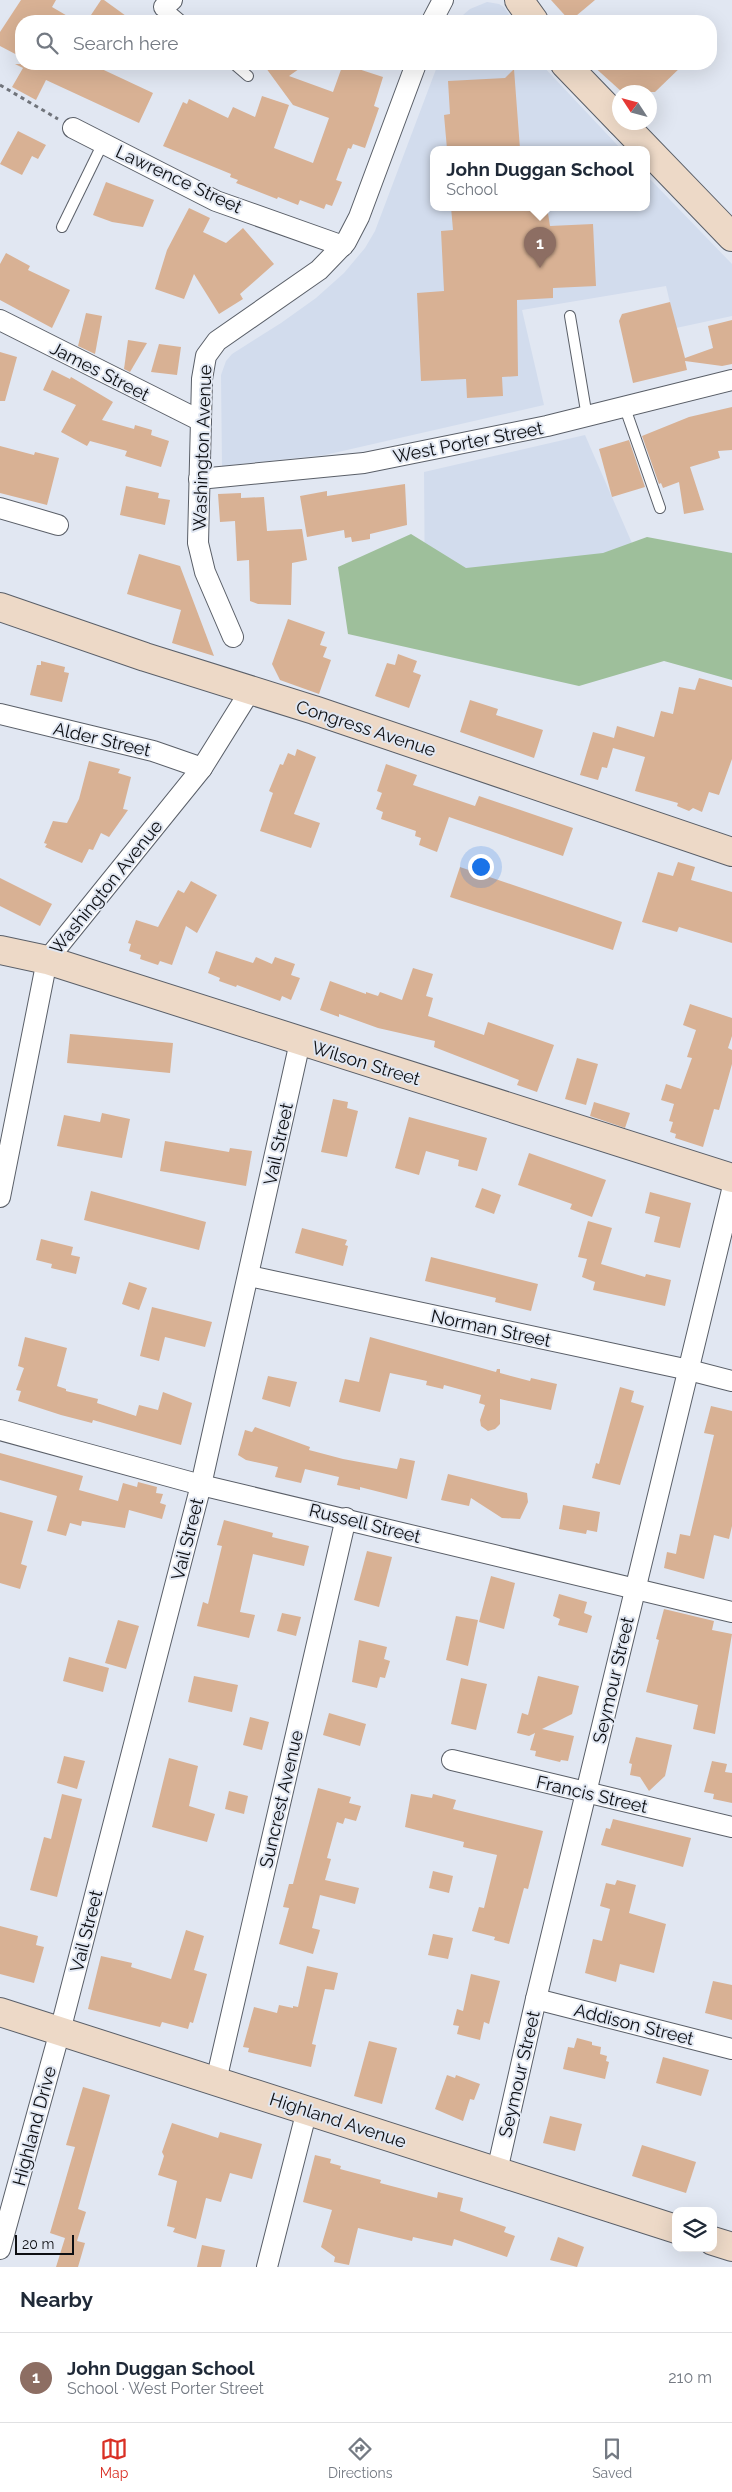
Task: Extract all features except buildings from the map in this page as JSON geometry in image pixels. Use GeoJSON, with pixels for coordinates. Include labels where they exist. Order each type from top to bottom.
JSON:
{"type":"FeatureCollection","features":[{"type":"Feature","properties":{"kind":"street"},"geometry":{"type":"LineString","coordinates":[[435,15],[443,0]]}},
{"type":"Feature","properties":{"kind":"street"},"geometry":{"type":"LineString","coordinates":[[519,0],[530,15]]}},
{"type":"Feature","properties":{"kind":"street","name":"Washington Avenue"},"geometry":{"type":"LineString","coordinates":[[233,637],[201,557],[198,533],[203,366],[210,348],[319,270],[343,246],[359,218],[414,70]]}},
{"type":"Feature","properties":{"kind":"street"},"geometry":{"type":"LineString","coordinates":[[571,70],[612,114]]}},
{"type":"Feature","properties":{"kind":"street","name":"Lawrence Street"},"geometry":{"type":"LineString","coordinates":[[73,128],[216,201],[343,246]]}},
{"type":"Feature","properties":{"kind":"street"},"geometry":{"type":"LineString","coordinates":[[628,130],[644,146]]}},
{"type":"Feature","properties":{"kind":"street"},"geometry":{"type":"LineString","coordinates":[[650,153],[732,236]]}},
{"type":"Feature","properties":{"kind":"street","name":"James Street"},"geometry":{"type":"LineString","coordinates":[[0,320],[201,421]]}},
{"type":"Feature","properties":{"kind":"street","name":"West Porter Street"},"geometry":{"type":"LineString","coordinates":[[199,479],[364,463],[587,417],[732,380]]}},
{"type":"Feature","properties":{"kind":"street"},"geometry":{"type":"LineString","coordinates":[[0,508],[58,525]]}},
{"type":"Feature","properties":{"kind":"street","name":"Congress Avenue"},"geometry":{"type":"LineString","coordinates":[[0,607],[145,657],[585,801],[732,852]]}},
{"type":"Feature","properties":{"kind":"street","name":"Washington Avenue"},"geometry":{"type":"LineString","coordinates":[[0,1195],[47,960],[202,768],[250,690]]}},
{"type":"Feature","properties":{"kind":"street","name":"Alder Street"},"geometry":{"type":"LineString","coordinates":[[0,714],[154,751],[202,768]]}},
{"type":"Feature","properties":{"kind":"street","name":"Wilson Street"},"geometry":{"type":"LineString","coordinates":[[0,950],[47,960],[732,1178]]}},
{"type":"Feature","properties":{"kind":"street","name":"Vail Street"},"geometry":{"type":"LineString","coordinates":[[60,2031],[201,1484],[300,1042]]}},
{"type":"Feature","properties":{"kind":"street","name":"Seymour Street"},"geometry":{"type":"LineString","coordinates":[[497,2171],[536,1999],[732,1190]]}},
{"type":"Feature","properties":{"kind":"street","name":"Norman Street"},"geometry":{"type":"LineString","coordinates":[[249,1276],[689,1370],[732,1381]]}},
{"type":"Feature","properties":{"kind":"street","name":"Russell Street"},"geometry":{"type":"LineString","coordinates":[[0,1430],[201,1484],[732,1612]]}},
{"type":"Feature","properties":{"kind":"street","name":"Suncrest Avenue"},"geometry":{"type":"LineString","coordinates":[[216,2081],[346,1518]]}},
{"type":"Feature","properties":{"kind":"street","name":"Francis Street"},"geometry":{"type":"LineString","coordinates":[[452,1760],[732,1827]]}},
{"type":"Feature","properties":{"kind":"street","name":"Addison Street"},"geometry":{"type":"LineString","coordinates":[[536,1999],[732,2050]]}},
{"type":"Feature","properties":{"kind":"street","name":"Highland Avenue"},"geometry":{"type":"LineString","coordinates":[[0,2012],[672,2227]]}},
{"type":"Feature","properties":{"kind":"street","name":"Highland Drive"},"geometry":{"type":"LineString","coordinates":[[0,2249],[60,2031]]}},
{"type":"Feature","properties":{"kind":"street"},"geometry":{"type":"LineString","coordinates":[[267,2267],[307,2110]]}},
{"type":"Feature","properties":{"kind":"street"},"geometry":{"type":"LineString","coordinates":[[717,2242],[732,2247]]}},
{"type":"Feature","properties":{"kind":"lane"},"geometry":{"type":"LineString","coordinates":[[165,2],[177,15]]}},
{"type":"Feature","properties":{"kind":"lane"},"geometry":{"type":"LineString","coordinates":[[241,70],[248,76]]}},
{"type":"Feature","properties":{"kind":"lane"},"geometry":{"type":"LineString","coordinates":[[62,227],[103,143]]}},
{"type":"Feature","properties":{"kind":"lane"},"geometry":{"type":"LineString","coordinates":[[570,316],[587,417]]}},
{"type":"Feature","properties":{"kind":"lane"},"geometry":{"type":"LineString","coordinates":[[625,408],[660,508]]}},
{"type":"Feature","properties":{"kind":"path"},"geometry":{"type":"LineString","coordinates":[[0,85],[73,128]]}},
{"type":"Feature","properties":{"kind":"shaded area"},"geometry":{"type":"Polygon","coordinates":[[[487,2],[499,4],[504,7],[509,15],[463,15],[470,9],[487,2]]]}},
{"type":"Feature","properties":{"kind":"shaded area"},"geometry":{"type":"Polygon","coordinates":[[[436,70],[547,70],[618,146],[430,146],[430,211],[650,211],[650,179],[732,264],[732,316],[676,328],[666,286],[522,310],[544,405],[325,455],[222,466],[221,375],[226,361],[232,354],[316,298],[344,273],[365,248],[375,231],[436,70]]]}},
{"type":"Feature","properties":{"kind":"shaded area"},"geometry":{"type":"Polygon","coordinates":[[[585,435],[648,580],[425,601],[424,472],[585,435]]]}},
{"type":"Feature","properties":{"kind":"green space"},"geometry":{"type":"Polygon","coordinates":[[[411,534],[466,568],[603,553],[647,537],[732,553],[732,680],[664,661],[579,686],[348,634],[338,567],[411,534]]]}},
{"type":"Feature","properties":{"kind":"place","name":"John Duggan School"},"geometry":{"type":"Point","coordinates":[540,268]}}]}
